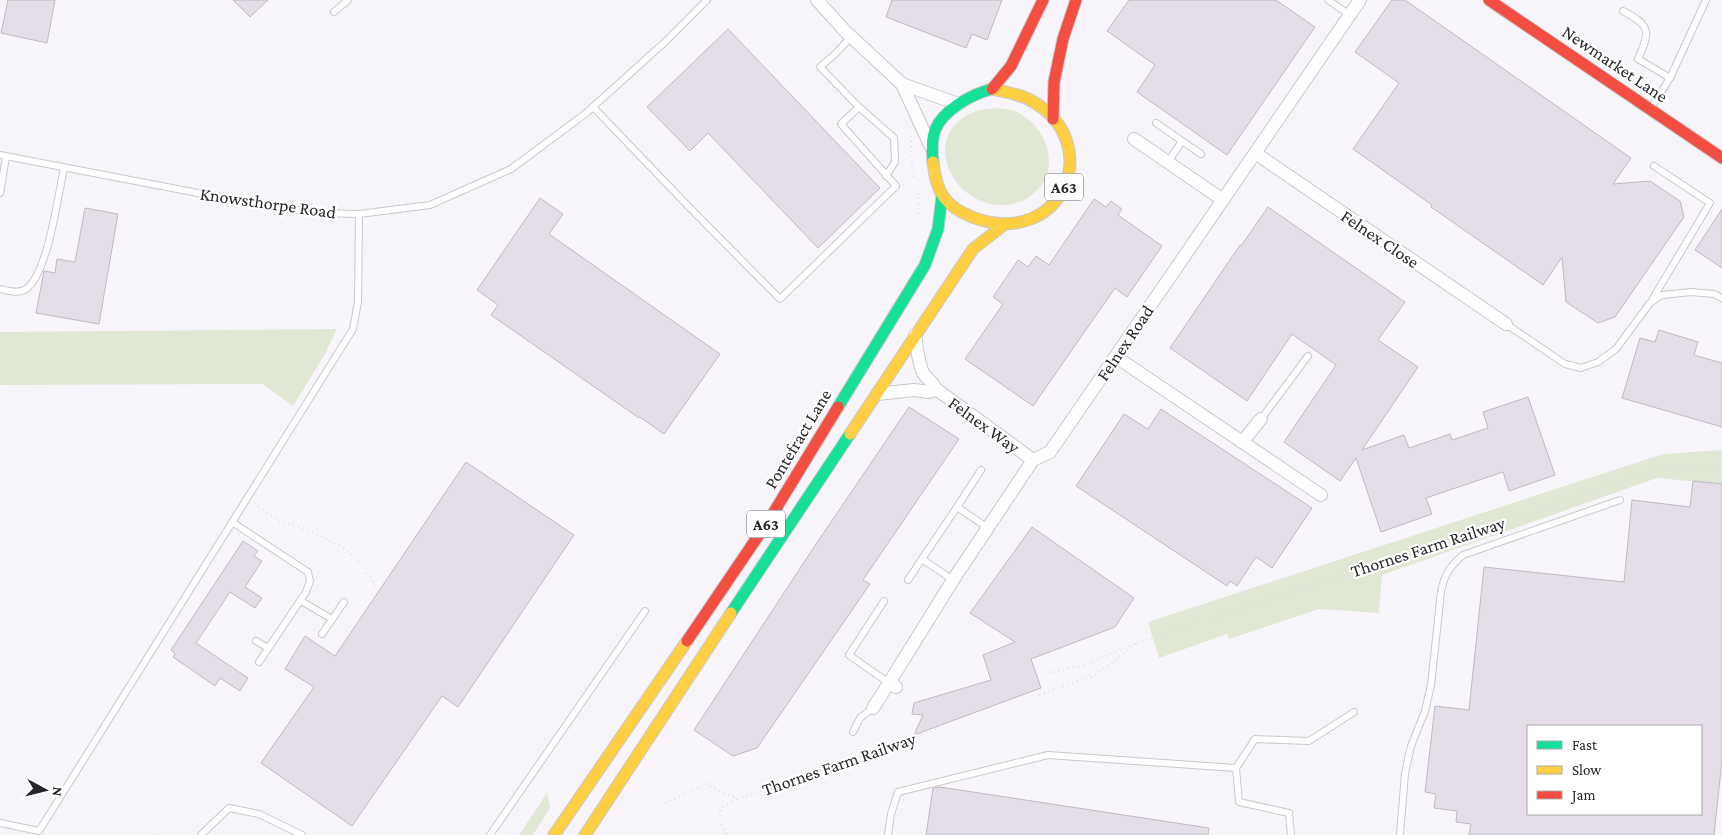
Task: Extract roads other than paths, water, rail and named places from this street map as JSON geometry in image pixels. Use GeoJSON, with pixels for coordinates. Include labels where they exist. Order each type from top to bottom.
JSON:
{"type":"FeatureCollection","features":[{"type":"Feature","properties":{"kind":"main road"},"geometry":{"type":"LineString","coordinates":[[992,89],[1011,66],[1044,0]]}},
{"type":"Feature","properties":{"kind":"main road"},"geometry":{"type":"LineString","coordinates":[[1053,119],[1054,82],[1076,0]]}},
{"type":"Feature","properties":{"kind":"main road","name":"Newmarket Lane"},"geometry":{"type":"LineString","coordinates":[[1489,0],[1722,158]]}},
{"type":"Feature","properties":{"kind":"main road","name":"A63"},"geometry":{"type":"LineString","coordinates":[[992,89],[1014,93],[1038,105],[1053,119],[1062,132],[1069,149],[1070,170],[1063,190],[1052,206],[1022,223],[1005,224],[970,216],[955,208],[942,196],[934,179],[932,149],[937,125],[958,104],[973,94],[992,89]]}},
{"type":"Feature","properties":{"kind":"main road","name":"Pontefract Lane"},"geometry":{"type":"LineString","coordinates":[[554,835],[769,520],[920,274],[938,229],[942,196]]}},
{"type":"Feature","properties":{"kind":"main road","name":"A63"},"geometry":{"type":"LineString","coordinates":[[585,835],[973,249],[1005,224]]}},
{"type":"Feature","properties":{"kind":"street"},"geometry":{"type":"LineString","coordinates":[[817,0],[851,37],[902,84],[932,149]]}},
{"type":"Feature","properties":{"kind":"street","name":"Felnex Road"},"geometry":{"type":"LineString","coordinates":[[874,708],[893,685],[953,580],[1033,460],[1050,452],[1360,0]]}},
{"type":"Feature","properties":{"kind":"street"},"geometry":{"type":"LineString","coordinates":[[902,84],[958,104]]}},
{"type":"Feature","properties":{"kind":"street"},"geometry":{"type":"LineString","coordinates":[[1134,140],[1223,200]]}},
{"type":"Feature","properties":{"kind":"street","name":"Felnex Close"},"geometry":{"type":"LineString","coordinates":[[1255,153],[1506,324]]}},
{"type":"Feature","properties":{"kind":"street","name":"Felnex Way"},"geometry":{"type":"LineString","coordinates":[[915,335],[919,360],[924,374],[936,389],[1033,460]]}},
{"type":"Feature","properties":{"kind":"street"},"geometry":{"type":"LineString","coordinates":[[1116,357],[1320,495]]}},
{"type":"Feature","properties":{"kind":"street","name":"Felnex Way"},"geometry":{"type":"LineString","coordinates":[[877,394],[914,390],[928,392],[936,389]]}},
{"type":"Feature","properties":{"kind":"street"},"geometry":{"type":"LineString","coordinates":[[1242,442],[1262,420]]}},
{"type":"Feature","properties":{"kind":"lane"},"geometry":{"type":"LineString","coordinates":[[334,12],[348,0]]}},
{"type":"Feature","properties":{"kind":"lane","name":"Knowsthorpe Road"},"geometry":{"type":"LineString","coordinates":[[3,156],[316,213],[359,214],[430,205],[511,169],[594,107],[666,42],[707,0]]}},
{"type":"Feature","properties":{"kind":"lane"},"geometry":{"type":"LineString","coordinates":[[1328,0],[1350,15]]}},
{"type":"Feature","properties":{"kind":"lane"},"geometry":{"type":"LineString","coordinates":[[1650,109],[1670,78],[1706,0]]}},
{"type":"Feature","properties":{"kind":"lane"},"geometry":{"type":"LineString","coordinates":[[1623,11],[1640,20],[1645,28],[1643,48],[1638,59],[1670,78]]}},
{"type":"Feature","properties":{"kind":"lane"},"geometry":{"type":"LineString","coordinates":[[851,37],[820,67],[859,107],[894,138],[895,162],[886,176]]}},
{"type":"Feature","properties":{"kind":"lane"},"geometry":{"type":"LineString","coordinates":[[594,107],[780,299],[896,186],[841,124],[859,107]]}},
{"type":"Feature","properties":{"kind":"lane"},"geometry":{"type":"LineString","coordinates":[[1156,124],[1201,154]]}},
{"type":"Feature","properties":{"kind":"lane"},"geometry":{"type":"LineString","coordinates":[[1168,162],[1182,141]]}},
{"type":"Feature","properties":{"kind":"lane"},"geometry":{"type":"LineString","coordinates":[[0,191],[3,156]]}},
{"type":"Feature","properties":{"kind":"lane"},"geometry":{"type":"LineString","coordinates":[[1506,324],[1566,364],[1581,368],[1598,362],[1616,349],[1650,303],[1710,203],[1654,166]]}},
{"type":"Feature","properties":{"kind":"lane"},"geometry":{"type":"LineString","coordinates":[[0,289],[22,292],[28,288],[42,264],[64,168]]}},
{"type":"Feature","properties":{"kind":"lane"},"geometry":{"type":"LineString","coordinates":[[0,823],[39,831],[353,329],[358,302],[359,214]]}},
{"type":"Feature","properties":{"kind":"lane"},"geometry":{"type":"LineString","coordinates":[[1650,303],[1662,295],[1691,292],[1714,294],[1722,298]]}},
{"type":"Feature","properties":{"kind":"lane"},"geometry":{"type":"LineString","coordinates":[[1262,420],[1308,356]]}},
{"type":"Feature","properties":{"kind":"lane"},"geometry":{"type":"LineString","coordinates":[[908,580],[981,470]]}},
{"type":"Feature","properties":{"kind":"lane"},"geometry":{"type":"LineString","coordinates":[[1400,835],[1405,773],[1411,746],[1425,711],[1431,685],[1441,592],[1444,577],[1452,564],[1463,555],[1620,500]]}},
{"type":"Feature","properties":{"kind":"lane"},"geometry":{"type":"LineString","coordinates":[[957,507],[988,528]]}},
{"type":"Feature","properties":{"kind":"lane"},"geometry":{"type":"LineString","coordinates":[[232,522],[308,572],[310,581],[301,601],[259,662]]}},
{"type":"Feature","properties":{"kind":"lane"},"geometry":{"type":"LineString","coordinates":[[922,559],[953,580]]}},
{"type":"Feature","properties":{"kind":"lane"},"geometry":{"type":"LineString","coordinates":[[301,601],[332,620]]}},
{"type":"Feature","properties":{"kind":"lane"},"geometry":{"type":"LineString","coordinates":[[884,601],[849,654],[893,685]]}},
{"type":"Feature","properties":{"kind":"lane"},"geometry":{"type":"LineString","coordinates":[[322,634],[344,602]]}},
{"type":"Feature","properties":{"kind":"lane"},"geometry":{"type":"LineString","coordinates":[[490,835],[645,611]]}},
{"type":"Feature","properties":{"kind":"lane"},"geometry":{"type":"LineString","coordinates":[[256,641],[268,648]]}},
{"type":"Feature","properties":{"kind":"lane"},"geometry":{"type":"LineString","coordinates":[[852,732],[860,718],[874,708]]}},
{"type":"Feature","properties":{"kind":"lane"},"geometry":{"type":"LineString","coordinates":[[1291,835],[1289,814],[1239,802],[1236,768],[1255,739],[1309,741],[1354,712]]}},
{"type":"Feature","properties":{"kind":"lane"},"geometry":{"type":"LineString","coordinates":[[888,835],[891,814],[898,792],[1048,755],[1236,768]]}},
{"type":"Feature","properties":{"kind":"lane"},"geometry":{"type":"LineString","coordinates":[[201,835],[229,808],[259,814],[302,835]]}}]}
